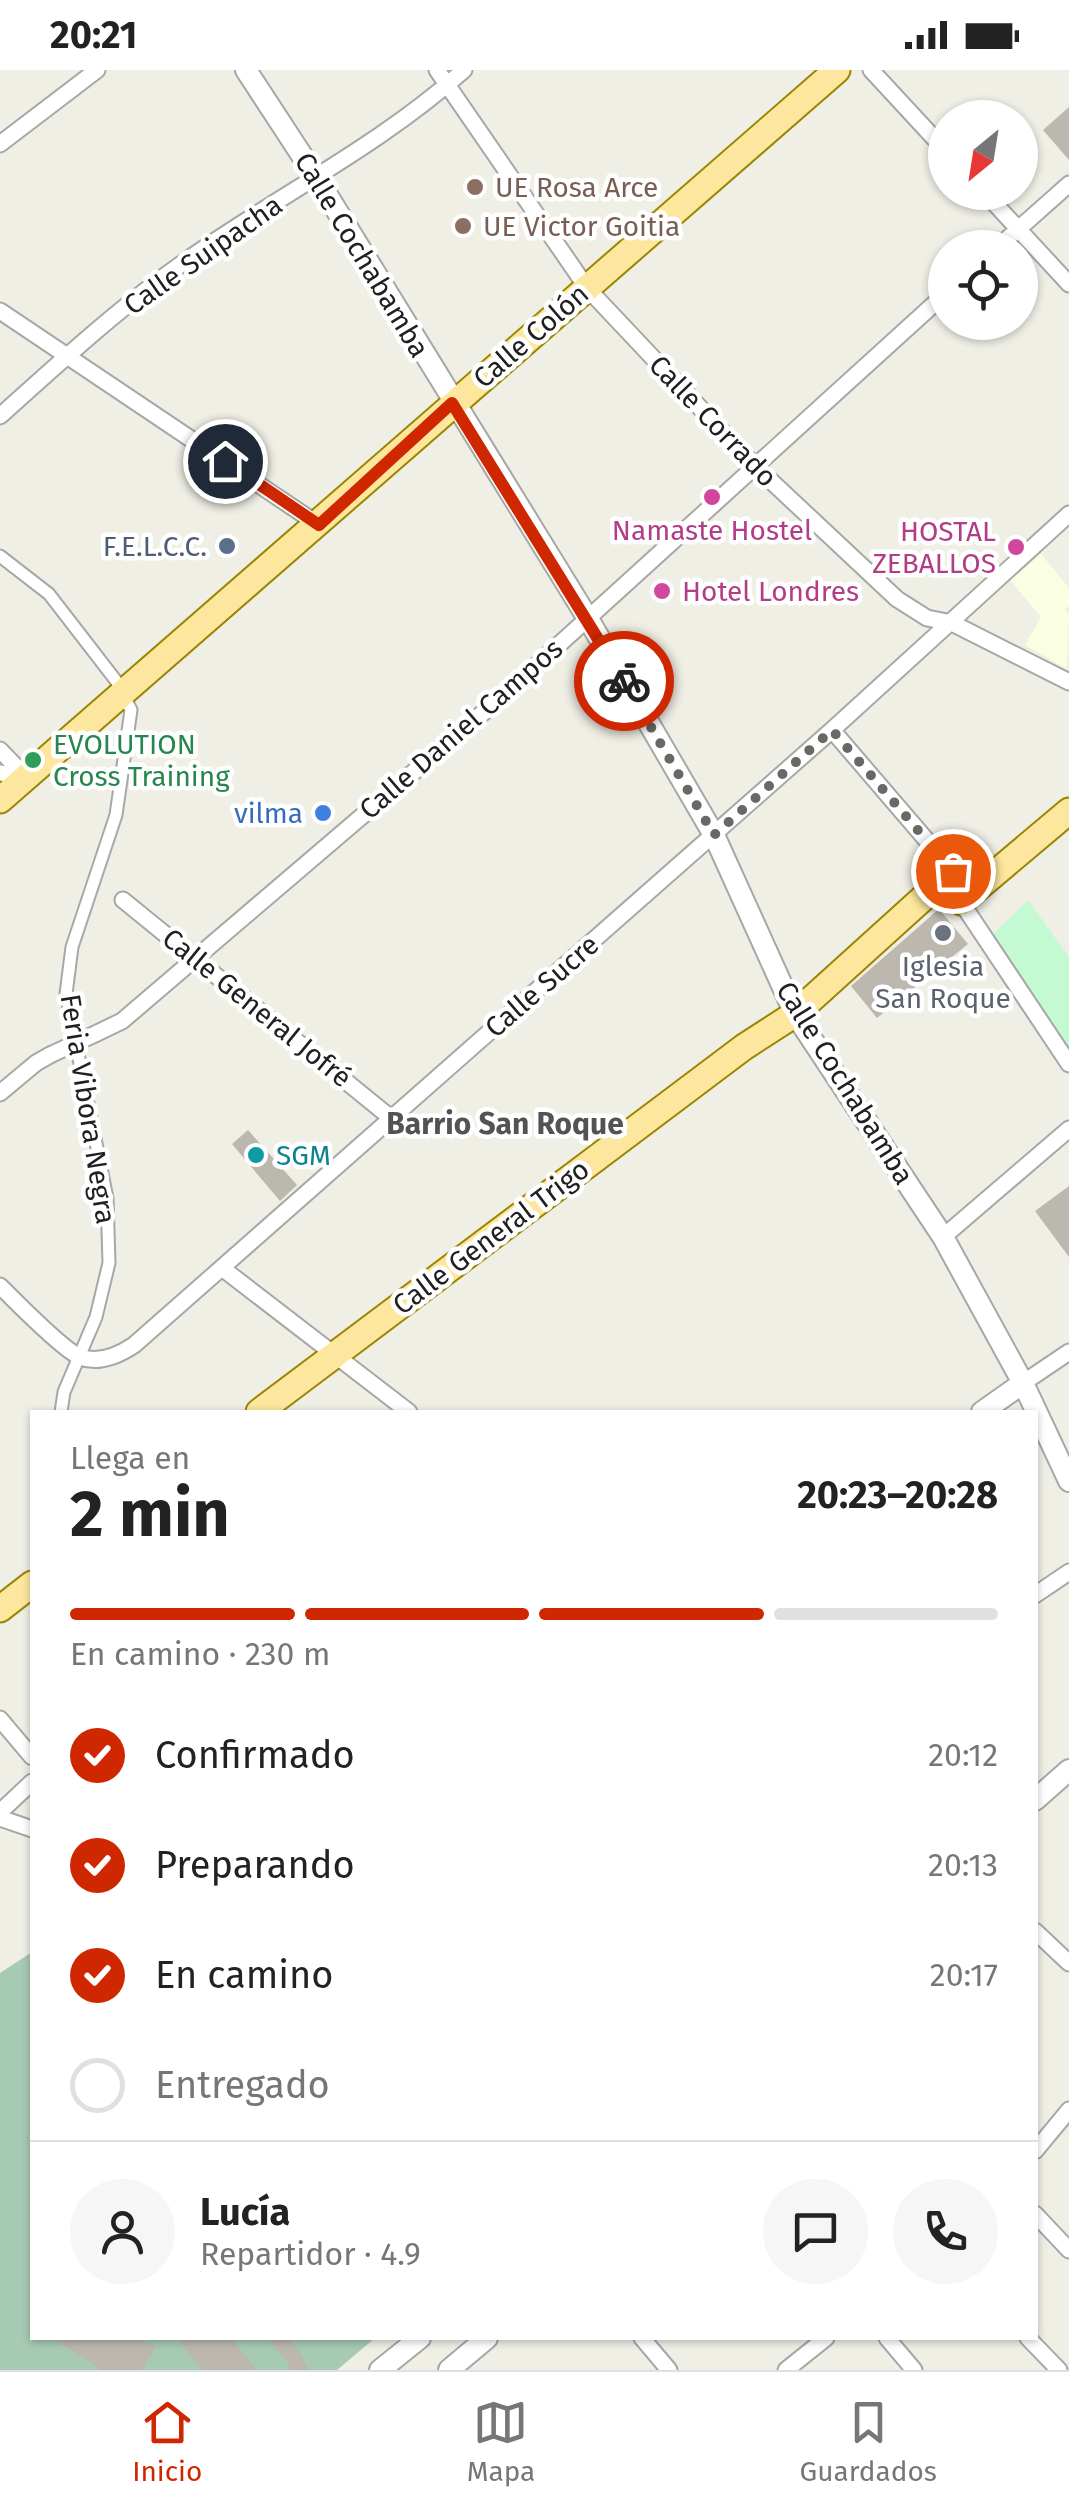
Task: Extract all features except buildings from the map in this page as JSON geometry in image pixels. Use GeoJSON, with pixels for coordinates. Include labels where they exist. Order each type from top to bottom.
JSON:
{"type":"FeatureCollection","features":[{"type":"Feature","properties":{"kind":"main road","name":"Calle Colón"},"geometry":{"type":"LineString","coordinates":[[0,800],[13,775],[124,695],[452,403],[837,70]]}},
{"type":"Feature","properties":{"kind":"main road"},"geometry":{"type":"LineString","coordinates":[[953,871],[961,902],[1069,811]]}},
{"type":"Feature","properties":{"kind":"main road","name":"Calle General Trigo"},"geometry":{"type":"LineString","coordinates":[[262,1410],[744,1046],[795,1014],[953,871]]}},
{"type":"Feature","properties":{"kind":"main road"},"geometry":{"type":"LineString","coordinates":[[0,1609],[30,1586]]}},
{"type":"Feature","properties":{"kind":"street"},"geometry":{"type":"LineString","coordinates":[[0,144],[97,70]]}},
{"type":"Feature","properties":{"kind":"street","name":"Calle Cochabamba"},"geometry":{"type":"LineString","coordinates":[[246,70],[587,617],[714,835],[795,1014],[944,1237],[1036,1410]]}},
{"type":"Feature","properties":{"kind":"street","name":"Calle Corrado"},"geometry":{"type":"LineString","coordinates":[[437,70],[587,288],[754,466],[896,598],[927,618],[952,624],[1069,682]]}},
{"type":"Feature","properties":{"kind":"street","name":"Calle Suipacha"},"geometry":{"type":"LineString","coordinates":[[0,416],[69,354],[186,260],[316,177],[464,70]]}},
{"type":"Feature","properties":{"kind":"street"},"geometry":{"type":"LineString","coordinates":[[872,70],[928,131]]}},
{"type":"Feature","properties":{"kind":"street"},"geometry":{"type":"LineString","coordinates":[[1018,229],[1069,184]]}},
{"type":"Feature","properties":{"kind":"street"},"geometry":{"type":"LineString","coordinates":[[1001,210],[1069,284]]}},
{"type":"Feature","properties":{"kind":"street","name":"Calle Daniel Campos"},"geometry":{"type":"LineString","coordinates":[[0,1093],[36,1063],[122,1021],[498,700],[928,309]]}},
{"type":"Feature","properties":{"kind":"street"},"geometry":{"type":"LineString","coordinates":[[0,310],[319,525]]}},
{"type":"Feature","properties":{"kind":"street","name":"Calle Sucre"},"geometry":{"type":"LineString","coordinates":[[78,1356],[102,1359],[120,1355],[714,835],[952,624],[1069,514]]}},
{"type":"Feature","properties":{"kind":"street"},"geometry":{"type":"LineString","coordinates":[[0,556],[49,594],[124,695]]}},
{"type":"Feature","properties":{"kind":"street","name":"Feria Vibora Negra"},"geometry":{"type":"LineString","coordinates":[[61,1410],[64,1392],[96,1317],[109,1263],[108,1198],[66,994],[72,948],[116,815],[131,710],[124,695]]}},
{"type":"Feature","properties":{"kind":"street"},"geometry":{"type":"LineString","coordinates":[[832,730],[953,871]]}},
{"type":"Feature","properties":{"kind":"street"},"geometry":{"type":"LineString","coordinates":[[0,750],[13,775]]}},
{"type":"Feature","properties":{"kind":"street","name":"Calle General Jofré"},"geometry":{"type":"LineString","coordinates":[[123,900],[391,1118]]}},
{"type":"Feature","properties":{"kind":"street"},"geometry":{"type":"LineString","coordinates":[[961,902],[1069,1064]]}},
{"type":"Feature","properties":{"kind":"street"},"geometry":{"type":"LineString","coordinates":[[944,1237],[1069,1129]]}},
{"type":"Feature","properties":{"kind":"street"},"geometry":{"type":"LineString","coordinates":[[222,1268],[406,1410]]}},
{"type":"Feature","properties":{"kind":"street"},"geometry":{"type":"LineString","coordinates":[[3,1295],[78,1356]]}},
{"type":"Feature","properties":{"kind":"street"},"geometry":{"type":"LineString","coordinates":[[985,1410],[1069,1352]]}},
{"type":"Feature","properties":{"kind":"street","name":"Calle Cochabamba"},"geometry":{"type":"LineString","coordinates":[[1038,1415],[1069,1481]]}},
{"type":"Feature","properties":{"kind":"street"},"geometry":{"type":"LineString","coordinates":[[1038,1593],[1069,1572]]}},
{"type":"Feature","properties":{"kind":"street"},"geometry":{"type":"LineString","coordinates":[[0,1719],[30,1755]]}},
{"type":"Feature","properties":{"kind":"street"},"geometry":{"type":"LineString","coordinates":[[1038,1797],[1069,1770]]}},
{"type":"Feature","properties":{"kind":"street"},"geometry":{"type":"LineString","coordinates":[[30,1784],[0,1815],[30,1829]]}},
{"type":"Feature","properties":{"kind":"street"},"geometry":{"type":"LineString","coordinates":[[1038,1934],[1069,1963]]}},
{"type":"Feature","properties":{"kind":"street"},"geometry":{"type":"LineString","coordinates":[[1038,2147],[1069,2110]]}},
{"type":"Feature","properties":{"kind":"street"},"geometry":{"type":"LineString","coordinates":[[1038,2217],[1069,2250]]}},
{"type":"Feature","properties":{"kind":"street"},"geometry":{"type":"LineString","coordinates":[[380,2370],[418,2340]]}},
{"type":"Feature","properties":{"kind":"street"},"geometry":{"type":"LineString","coordinates":[[449,2370],[485,2340]]}},
{"type":"Feature","properties":{"kind":"street"},"geometry":{"type":"LineString","coordinates":[[644,2340],[668,2370]]}},
{"type":"Feature","properties":{"kind":"street"},"geometry":{"type":"LineString","coordinates":[[786,2370],[824,2340]]}},
{"type":"Feature","properties":{"kind":"street"},"geometry":{"type":"LineString","coordinates":[[889,2340],[914,2370]]}},
{"type":"Feature","properties":{"kind":"street"},"geometry":{"type":"LineString","coordinates":[[1030,2340],[1059,2370]]}},
{"type":"Feature","properties":{"kind":"shaded area"},"geometry":{"type":"Polygon","coordinates":[[[1041,554],[1069,588],[1069,605],[1065,610],[1069,614],[1067,669],[1025,645],[1041,617],[1010,580],[1041,554]]]}},
{"type":"Feature","properties":{"kind":"shaded area"},"geometry":{"type":"Polygon","coordinates":[[[30,1953],[30,2340],[373,2340],[337,2370],[0,2370],[0,1973],[30,1953]]]}},
{"type":"Feature","properties":{"kind":"green space"},"geometry":{"type":"Polygon","coordinates":[[[1028,900],[1069,957],[1069,1054],[992,935],[1028,900]]]}},
{"type":"Feature","properties":{"kind":"way so far"},"geometry":{"type":"LineString","coordinates":[[624,681],[714,835],[832,730],[953,871]]}},
{"type":"Feature","properties":{"kind":"place","name":"UE Rosa Arce"},"geometry":{"type":"Point","coordinates":[475,187]}},
{"type":"Feature","properties":{"kind":"place","name":"UE Victor Goitia"},"geometry":{"type":"Point","coordinates":[463,226]}},
{"type":"Feature","properties":{"kind":"place","name":"Namaste Hostel"},"geometry":{"type":"Point","coordinates":[712,497]}},
{"type":"Feature","properties":{"kind":"place","name":"F.E.L.C.C."},"geometry":{"type":"Point","coordinates":[227,546]}},
{"type":"Feature","properties":{"kind":"place","name":"HOSTAL ZEBALLOS"},"geometry":{"type":"Point","coordinates":[1016,547]}},
{"type":"Feature","properties":{"kind":"place","name":"Hotel Londres"},"geometry":{"type":"Point","coordinates":[662,591]}},
{"type":"Feature","properties":{"kind":"place","name":"EVOLUTION Cross Training"},"geometry":{"type":"Point","coordinates":[33,760]}},
{"type":"Feature","properties":{"kind":"place","name":"vilma"},"geometry":{"type":"Point","coordinates":[323,813]}},
{"type":"Feature","properties":{"kind":"place","name":"Iglesia San Roque"},"geometry":{"type":"Point","coordinates":[943,933]}},
{"type":"Feature","properties":{"kind":"place","name":"SGM"},"geometry":{"type":"Point","coordinates":[256,1155]}},
{"type":"Feature","properties":{"kind":"district","name":"Barrio San Roque"},"geometry":{"type":"Point","coordinates":[505,1124]}},
{"type":"Feature","properties":{"kind":"route"},"geometry":{"type":"LineString","coordinates":[[225,461],[319,525],[452,403],[624,681]]}}]}
